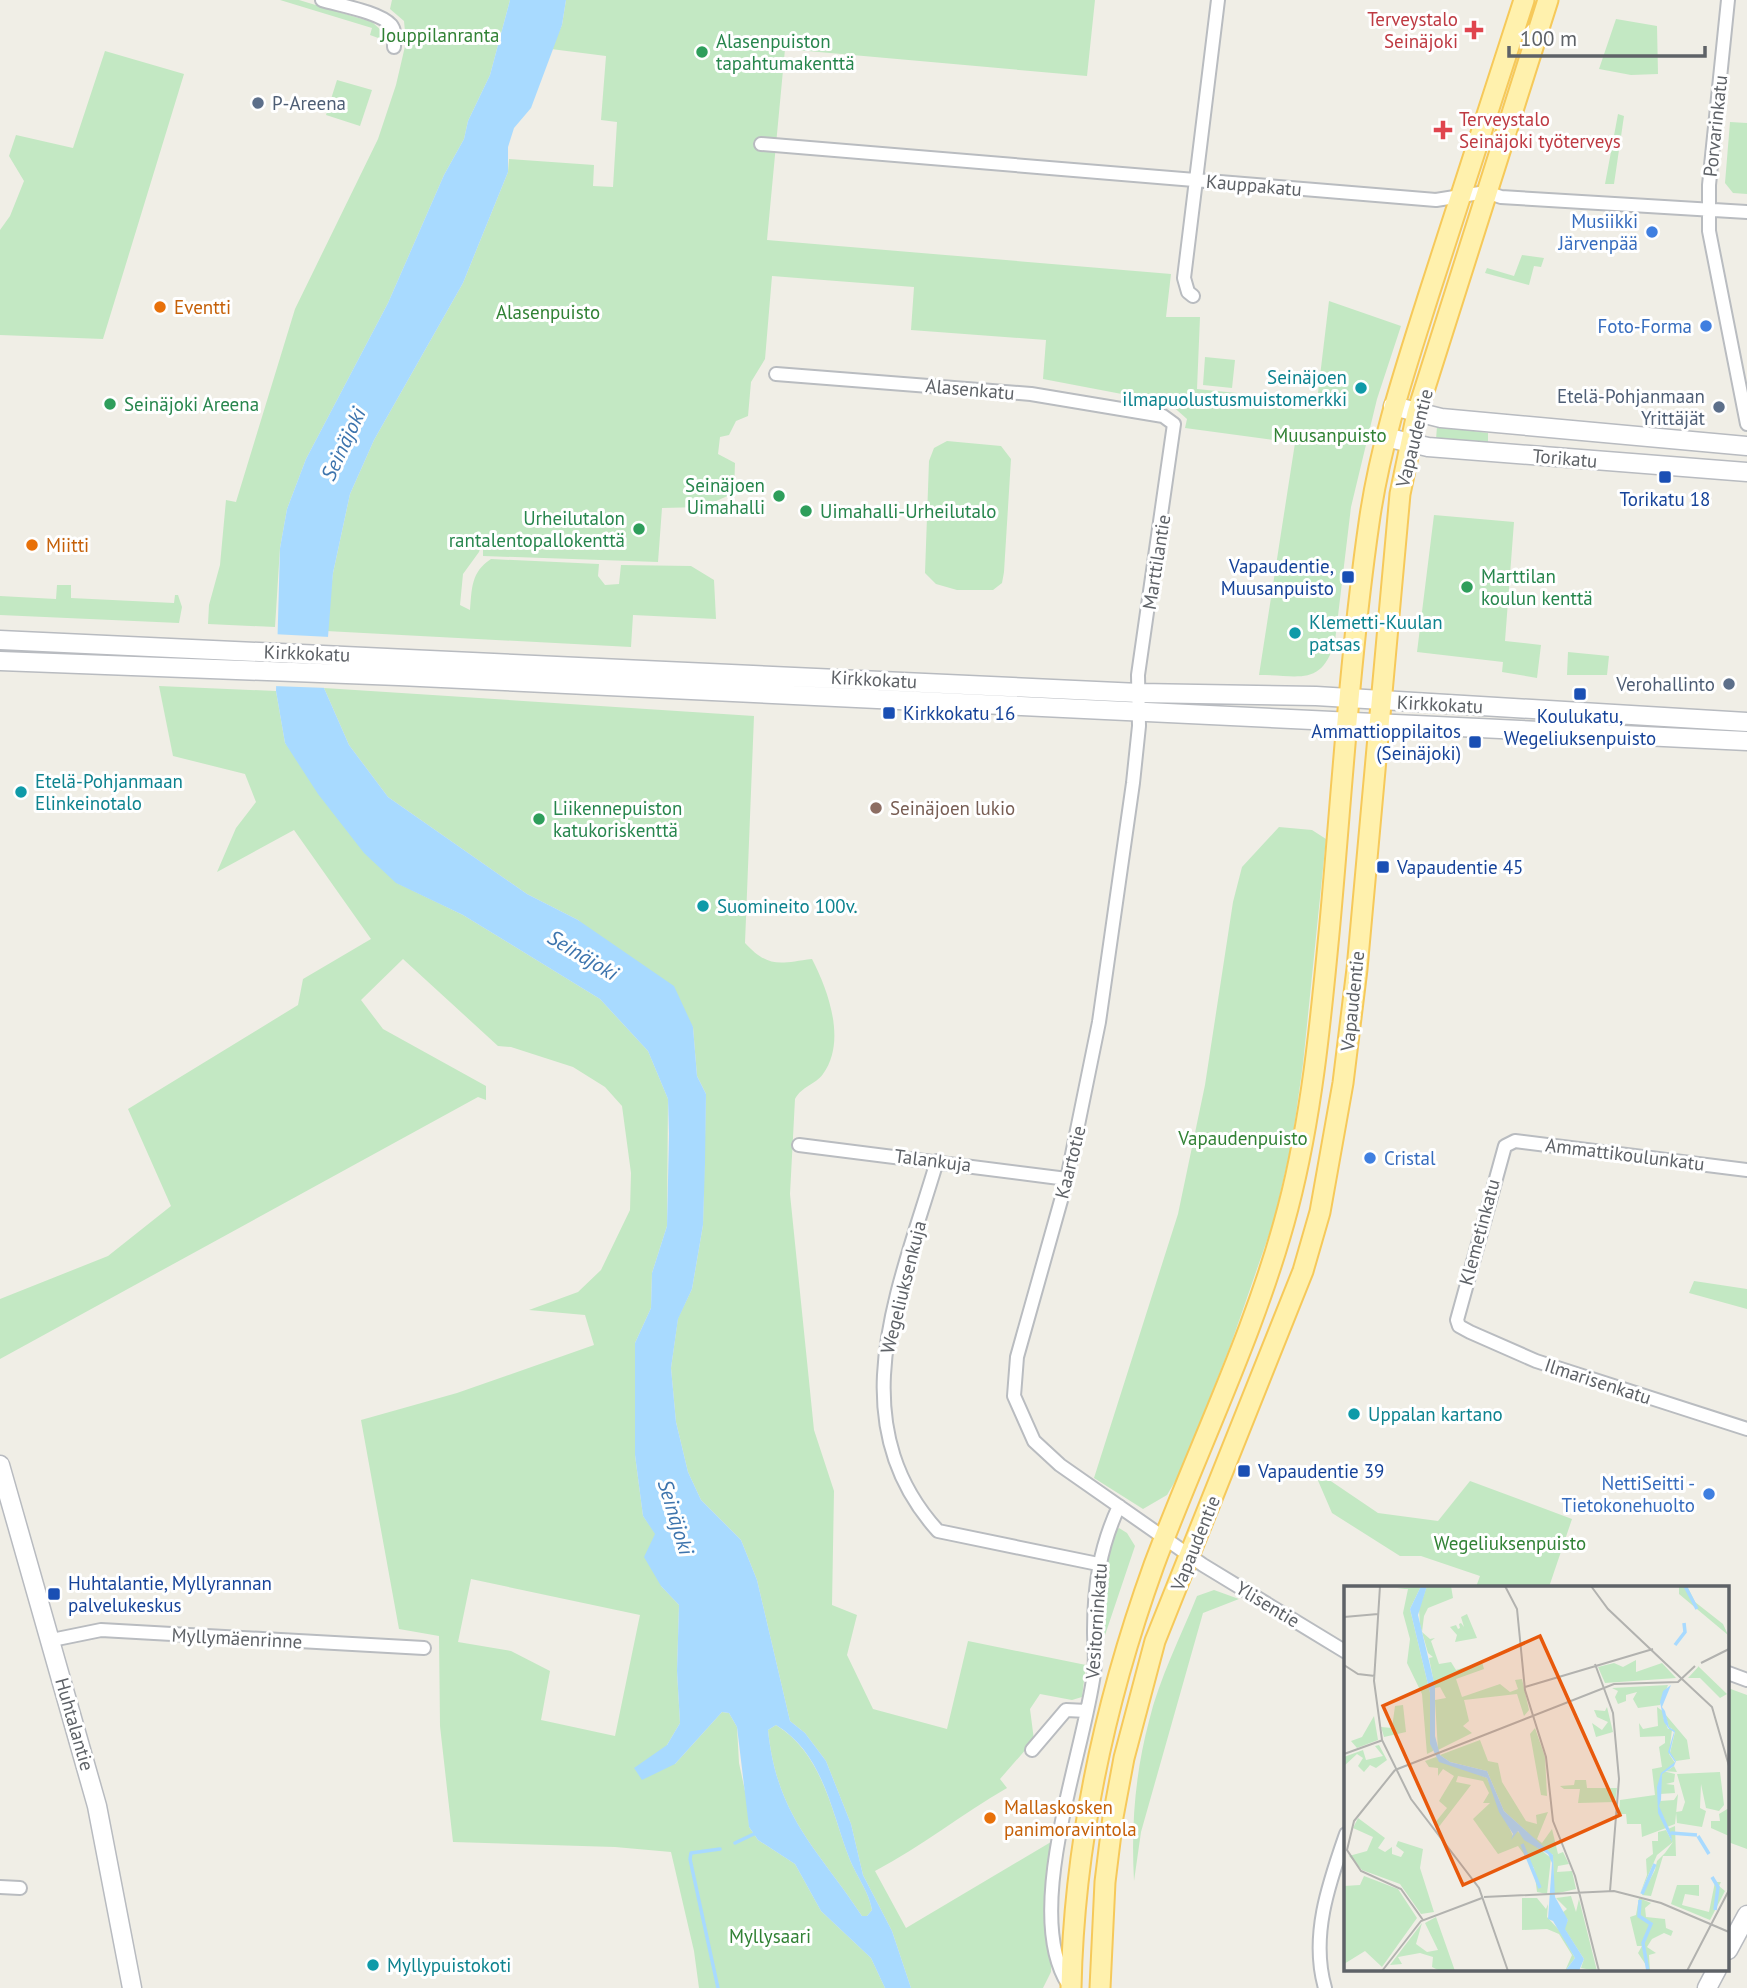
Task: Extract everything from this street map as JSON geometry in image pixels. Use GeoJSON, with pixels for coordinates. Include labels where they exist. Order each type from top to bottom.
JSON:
{"type":"FeatureCollection","features":[{"type":"Feature","properties":{"kind":"main road","name":"Vapaudentie"},"geometry":{"type":"LineString","coordinates":[[1071,1988],[1079,1870],[1096,1766],[1132,1632],[1165,1537],[1267,1278],[1288,1208],[1313,1075],[1369,524],[1385,437],[1524,0]]}},
{"type":"Feature","properties":{"kind":"main road","name":"Vapaudentie"},"geometry":{"type":"LineString","coordinates":[[1100,1988],[1105,1882],[1124,1758],[1154,1642],[1303,1271],[1320,1212],[1343,1083],[1357,969],[1400,494],[1418,413],[1548,0]]}},
{"type":"Feature","properties":{"kind":"main road","name":"Torikatu"},"geometry":{"type":"LineString","coordinates":[[1393,406],[1441,418],[1747,446]]}},
{"type":"Feature","properties":{"kind":"main road","name":"Torikatu"},"geometry":{"type":"LineString","coordinates":[[1385,437],[1428,447],[1747,472]]}},
{"type":"Feature","properties":{"kind":"main road","name":"Kirkkokatu"},"geometry":{"type":"LineString","coordinates":[[0,640],[400,656],[1139,693],[1350,698],[1747,722]]}},
{"type":"Feature","properties":{"kind":"main road","name":"Kirkkokatu"},"geometry":{"type":"LineString","coordinates":[[0,661],[399,677],[1378,726],[1747,741]]}},
{"type":"Feature","properties":{"kind":"main road","name":"Huhtalantie"},"geometry":{"type":"LineString","coordinates":[[0,1465],[52,1640],[97,1806],[132,1988]]}},
{"type":"Feature","properties":{"kind":"main road"},"geometry":{"type":"LineString","coordinates":[[1730,1946],[1747,1915]]}},
{"type":"Feature","properties":{"kind":"main road"},"geometry":{"type":"LineString","coordinates":[[1707,1988],[1716,1970]]}},
{"type":"Feature","properties":{"kind":"street"},"geometry":{"type":"LineString","coordinates":[[322,0],[382,18],[391,25],[395,33],[394,47]]}},
{"type":"Feature","properties":{"kind":"street"},"geometry":{"type":"LineString","coordinates":[[1193,296],[1188,292],[1184,278],[1218,0]]}},
{"type":"Feature","properties":{"kind":"street","name":"Porvarinkatu"},"geometry":{"type":"LineString","coordinates":[[1728,0],[1708,210],[1713,260],[1734,347],[1747,424]]}},
{"type":"Feature","properties":{"kind":"street","name":"Kauppakatu"},"geometry":{"type":"LineString","coordinates":[[761,145],[1436,200],[1486,192],[1501,197],[1747,212]]}},
{"type":"Feature","properties":{"kind":"street","name":"Alasenkatu"},"geometry":{"type":"LineString","coordinates":[[776,374],[1031,394],[1163,416]]}},
{"type":"Feature","properties":{"kind":"street","name":"Marttilantie"},"geometry":{"type":"LineString","coordinates":[[1139,714],[1138,675],[1175,430],[1174,424],[1163,416]]}},
{"type":"Feature","properties":{"kind":"street","name":"Kaartotie"},"geometry":{"type":"LineString","coordinates":[[1139,714],[1128,822],[1099,1022],[1067,1178],[1017,1357],[1014,1396],[1034,1441],[1060,1465],[1165,1537]]}},
{"type":"Feature","properties":{"kind":"street","name":"Ammattikoulunkatu"},"geometry":{"type":"LineString","coordinates":[[1505,1146],[1516,1141],[1747,1170]]}},
{"type":"Feature","properties":{"kind":"street","name":"Talankuja"},"geometry":{"type":"LineString","coordinates":[[799,1145],[1067,1178]]}},
{"type":"Feature","properties":{"kind":"street","name":"Klemetinkatu"},"geometry":{"type":"LineString","coordinates":[[1457,1320],[1500,1153],[1505,1146]]}},
{"type":"Feature","properties":{"kind":"street","name":"Wegeliuksenkuja"},"geometry":{"type":"LineString","coordinates":[[937,1161],[890,1321],[881,1397],[887,1442],[914,1499],[938,1531],[1098,1564]]}},
{"type":"Feature","properties":{"kind":"street","name":"Ilmarisenkatu"},"geometry":{"type":"LineString","coordinates":[[1457,1320],[1469,1332],[1536,1361],[1747,1429]]}},
{"type":"Feature","properties":{"kind":"street","name":"Vesitorninkatu"},"geometry":{"type":"LineString","coordinates":[[1071,1988],[1057,1964],[1051,1919],[1063,1820],[1095,1670],[1098,1564],[1119,1506]]}},
{"type":"Feature","properties":{"kind":"street","name":"Ylisentie"},"geometry":{"type":"LineString","coordinates":[[1165,1537],[1190,1556],[1344,1651]]}},
{"type":"Feature","properties":{"kind":"street","name":"Myllymäenrinne"},"geometry":{"type":"LineString","coordinates":[[52,1640],[101,1630],[424,1648]]}},
{"type":"Feature","properties":{"kind":"street"},"geometry":{"type":"LineString","coordinates":[[1730,1674],[1747,1680]]}},
{"type":"Feature","properties":{"kind":"street"},"geometry":{"type":"LineString","coordinates":[[1032,1750],[1066,1710],[1087,1710]]}},
{"type":"Feature","properties":{"kind":"street"},"geometry":{"type":"LineString","coordinates":[[1325,1988],[1318,1946],[1324,1904],[1344,1840]]}},
{"type":"Feature","properties":{"kind":"street"},"geometry":{"type":"LineString","coordinates":[[0,1887],[20,1888]]}},
{"type":"Feature","properties":{"kind":"green space"},"geometry":{"type":"Polygon","coordinates":[[[280,0],[299,0],[372,22],[383,32],[381,39],[370,35],[372,28],[280,0]]]}},
{"type":"Feature","properties":{"kind":"green space","name":"Jouppilanranta"},"geometry":{"type":"Polygon","coordinates":[[[392,0],[510,0],[490,75],[468,121],[464,139],[444,175],[388,303],[306,459],[287,509],[280,548],[275,627],[208,624],[209,605],[220,565],[226,500],[236,502],[295,309],[378,139],[396,85],[406,42],[404,21],[390,9],[392,0]]]}},
{"type":"Feature","properties":{"kind":"green space"},"geometry":{"type":"Polygon","coordinates":[[[566,0],[1095,0],[1087,76],[785,49],[767,240],[1171,274],[1166,317],[1200,317],[1197,389],[1317,401],[1329,301],[1401,326],[1377,399],[1351,507],[1335,641],[1323,666],[1307,675],[1259,675],[1295,443],[1185,428],[1187,419],[1169,403],[1043,379],[1046,340],[911,330],[914,287],[772,276],[765,359],[751,382],[748,416],[736,421],[729,435],[720,437],[718,454],[735,463],[734,493],[703,507],[662,508],[658,562],[483,556],[483,539],[479,552],[463,574],[460,605],[470,610],[476,575],[491,559],[599,564],[598,576],[605,585],[619,584],[621,565],[691,566],[714,580],[716,619],[633,615],[631,647],[326,631],[333,573],[350,494],[374,440],[463,283],[508,172],[509,159],[594,165],[593,186],[613,187],[617,122],[601,120],[606,56],[551,49],[562,25],[566,0]]]}},
{"type":"Feature","properties":{"kind":"green space"},"geometry":{"type":"Polygon","coordinates":[[[1616,19],[1657,26],[1658,74],[1631,75],[1599,69],[1616,19]]]}},
{"type":"Feature","properties":{"kind":"green space"},"geometry":{"type":"Polygon","coordinates":[[[105,51],[184,74],[103,339],[0,335],[0,230],[10,216],[24,181],[9,156],[16,135],[73,148],[105,51]]]}},
{"type":"Feature","properties":{"kind":"green space"},"geometry":{"type":"Polygon","coordinates":[[[337,80],[372,90],[360,126],[326,115],[337,80]]]}},
{"type":"Feature","properties":{"kind":"green space"},"geometry":{"type":"Polygon","coordinates":[[[1618,114],[1624,116],[1614,184],[1605,184],[1618,114]]]}},
{"type":"Feature","properties":{"kind":"green space"},"geometry":{"type":"Polygon","coordinates":[[[1730,122],[1747,123],[1747,194],[1733,193],[1725,183],[1730,122]]]}},
{"type":"Feature","properties":{"kind":"green space"},"geometry":{"type":"Polygon","coordinates":[[[1522,255],[1544,258],[1541,267],[1534,266],[1529,285],[1485,273],[1487,268],[1514,276],[1522,255]]]}},
{"type":"Feature","properties":{"kind":"green space"},"geometry":{"type":"Polygon","coordinates":[[[1205,357],[1235,360],[1232,388],[1203,385],[1205,357]]]}},
{"type":"Feature","properties":{"kind":"green space"},"geometry":{"type":"Polygon","coordinates":[[[1437,426],[1488,433],[1488,444],[1436,440],[1437,426]]]}},
{"type":"Feature","properties":{"kind":"green space"},"geometry":{"type":"Polygon","coordinates":[[[947,441],[1001,446],[1011,459],[1004,572],[1002,583],[993,590],[957,590],[936,584],[925,573],[929,461],[934,448],[947,441]]]}},
{"type":"Feature","properties":{"kind":"green space","name":"Marttilan koulun kenttä"},"geometry":{"type":"Polygon","coordinates":[[[1434,515],[1514,522],[1505,641],[1541,645],[1537,678],[1502,672],[1503,662],[1417,652],[1434,515]]]}},
{"type":"Feature","properties":{"kind":"green space"},"geometry":{"type":"Polygon","coordinates":[[[57,585],[71,585],[71,598],[174,603],[175,595],[178,595],[182,607],[179,623],[0,615],[0,596],[56,599],[57,585]]]}},
{"type":"Feature","properties":{"kind":"green space"},"geometry":{"type":"Polygon","coordinates":[[[1568,652],[1609,656],[1607,675],[1567,675],[1568,652]]]}},
{"type":"Feature","properties":{"kind":"green space","name":"Myllysaari"},"geometry":{"type":"Polygon","coordinates":[[[159,686],[276,691],[285,743],[397,883],[463,915],[600,999],[648,1051],[668,1099],[667,1226],[652,1273],[651,1308],[635,1343],[635,1455],[643,1516],[656,1534],[661,1586],[679,1605],[677,1671],[680,1723],[667,1745],[675,1764],[722,1712],[729,1713],[737,1727],[739,1763],[748,1805],[749,1827],[758,1840],[795,1864],[821,1911],[871,1958],[885,1988],[699,1988],[694,1951],[671,1852],[615,1847],[453,1842],[440,1726],[439,1636],[399,1629],[361,1420],[457,1393],[594,1345],[585,1315],[529,1310],[578,1292],[601,1270],[630,1210],[631,1173],[622,1106],[605,1087],[573,1067],[511,1047],[498,1046],[403,959],[361,1000],[383,1029],[486,1086],[486,1100],[478,1097],[0,1359],[0,1299],[108,1256],[171,1206],[128,1109],[298,1005],[303,979],[371,939],[294,830],[217,872],[236,828],[256,802],[245,774],[173,756],[159,686]],[[471,1579],[458,1642],[511,1651],[550,1671],[541,1720],[615,1736],[640,1615],[471,1579]]]}},
{"type":"Feature","properties":{"kind":"green space"},"geometry":{"type":"Polygon","coordinates":[[[324,688],[754,716],[745,943],[768,961],[783,963],[812,959],[829,1000],[834,1031],[834,1046],[823,1074],[795,1099],[790,1194],[814,1430],[834,1491],[832,1605],[857,1615],[847,1655],[873,1709],[947,1729],[968,1641],[1086,1665],[1082,1697],[1072,1700],[1040,1694],[1030,1709],[1034,1740],[1000,1779],[1007,1788],[875,1871],[906,1928],[1056,1839],[1051,1972],[1043,1988],[911,1988],[892,1931],[863,1875],[851,1824],[826,1761],[805,1733],[790,1721],[757,1580],[741,1540],[701,1500],[688,1472],[676,1422],[671,1368],[678,1318],[692,1289],[703,1225],[706,1094],[697,1076],[693,1027],[578,920],[527,894],[388,797],[349,745],[324,688]]]}},
{"type":"Feature","properties":{"kind":"green space","name":"Vapaudenpuisto"},"geometry":{"type":"Polygon","coordinates":[[[1279,827],[1312,830],[1326,839],[1303,1064],[1292,1142],[1274,1220],[1231,1344],[1180,1473],[1167,1495],[1143,1509],[1094,1478],[1178,1214],[1205,1085],[1233,902],[1242,867],[1279,827]]]}},
{"type":"Feature","properties":{"kind":"green space"},"geometry":{"type":"Polygon","coordinates":[[[1694,1281],[1747,1289],[1747,1309],[1689,1293],[1694,1281]]]}},
{"type":"Feature","properties":{"kind":"green space","name":"Wegeliuksenpuisto"},"geometry":{"type":"Polygon","coordinates":[[[1313,1469],[1378,1513],[1438,1521],[1470,1481],[1572,1519],[1549,1586],[1476,1586],[1480,1576],[1421,1556],[1400,1556],[1332,1513],[1313,1469]]]}},
{"type":"Feature","properties":{"kind":"green space"},"geometry":{"type":"Polygon","coordinates":[[[1119,1528],[1127,1533],[1135,1546],[1102,1644],[1105,1565],[1114,1532],[1119,1528]]]}},
{"type":"Feature","properties":{"kind":"green space"},"geometry":{"type":"Polygon","coordinates":[[[1214,1590],[1239,1599],[1203,1613],[1141,1832],[1134,1881],[1135,1800],[1140,1761],[1153,1705],[1197,1596],[1214,1590]]]}},
{"type":"Feature","properties":{"kind":"green space"},"geometry":{"type":"Polygon","coordinates":[[[1730,1689],[1747,1695],[1747,1849],[1730,1843],[1730,1689]]]}},
{"type":"Feature","properties":{"kind":"green space"},"geometry":{"type":"Polygon","coordinates":[[[776,1725],[792,1737],[805,1752],[824,1786],[850,1860],[870,1903],[872,1910],[867,1916],[862,1916],[801,1830],[790,1809],[780,1786],[768,1730],[776,1725]]]}},
{"type":"Feature","properties":{"kind":"water","name":"Seinäjoki"},"geometry":{"type":"Polygon","coordinates":[[[510,0],[566,0],[562,25],[531,108],[514,128],[508,147],[508,172],[463,283],[374,440],[350,494],[333,573],[324,688],[349,745],[388,797],[527,894],[578,920],[674,986],[693,1027],[697,1076],[706,1094],[703,1225],[692,1289],[678,1319],[671,1368],[676,1422],[688,1472],[701,1500],[741,1540],[757,1580],[790,1721],[805,1733],[826,1761],[851,1824],[863,1875],[892,1931],[911,1988],[885,1988],[871,1958],[821,1911],[795,1864],[758,1840],[749,1827],[737,1727],[729,1713],[722,1712],[675,1764],[642,1780],[634,1768],[667,1745],[680,1723],[677,1671],[679,1605],[661,1586],[644,1557],[655,1534],[643,1516],[635,1455],[635,1343],[651,1308],[652,1273],[667,1226],[668,1099],[648,1051],[600,999],[463,915],[396,883],[364,853],[318,794],[285,743],[276,691],[280,548],[287,509],[306,459],[388,303],[444,175],[464,139],[468,121],[490,75],[510,0]],[[776,1725],[768,1730],[780,1786],[801,1830],[862,1916],[867,1916],[872,1910],[870,1903],[850,1860],[824,1785],[805,1752],[792,1737],[776,1725]]]}},
{"type":"Feature","properties":{"kind":"pier"},"geometry":{"type":"Polygon","coordinates":[[[272,634],[330,637],[328,688],[273,686],[272,634]]]}},
{"type":"Feature","properties":{"kind":"waterway"},"geometry":{"type":"LineString","coordinates":[[735,1843],[758,1832]]}},
{"type":"Feature","properties":{"kind":"waterway"},"geometry":{"type":"LineString","coordinates":[[718,1988],[690,1859],[691,1853],[720,1849]]}},
{"type":"Feature","properties":{"kind":"place","name":"Terveystalo Seinäjoki"},"geometry":{"type":"Point","coordinates":[1474,30]}},
{"type":"Feature","properties":{"kind":"place","name":"Alasenpuiston tapahtumakenttä"},"geometry":{"type":"Point","coordinates":[702,52]}},
{"type":"Feature","properties":{"kind":"place","name":"P-Areena"},"geometry":{"type":"Point","coordinates":[258,103]}},
{"type":"Feature","properties":{"kind":"place","name":"Terveystalo Seinäjoki työterveys"},"geometry":{"type":"Point","coordinates":[1443,130]}},
{"type":"Feature","properties":{"kind":"place","name":"Musiikki Järvenpää"},"geometry":{"type":"Point","coordinates":[1652,232]}},
{"type":"Feature","properties":{"kind":"place","name":"Eventti"},"geometry":{"type":"Point","coordinates":[160,307]}},
{"type":"Feature","properties":{"kind":"place","name":"Foto-Forma"},"geometry":{"type":"Point","coordinates":[1706,326]}},
{"type":"Feature","properties":{"kind":"place","name":"Seinäjoen ilmapuolustusmuistomerkki"},"geometry":{"type":"Point","coordinates":[1361,388]}},
{"type":"Feature","properties":{"kind":"place","name":"Seinäjoki Areena"},"geometry":{"type":"Point","coordinates":[110,404]}},
{"type":"Feature","properties":{"kind":"place","name":"Etelä-Pohjanmaan Yrittäjät"},"geometry":{"type":"Point","coordinates":[1719,407]}},
{"type":"Feature","properties":{"kind":"place","name":"Torikatu 18"},"geometry":{"type":"Point","coordinates":[1665,477]}},
{"type":"Feature","properties":{"kind":"place","name":"Seinäjoen Uimahalli"},"geometry":{"type":"Point","coordinates":[779,496]}},
{"type":"Feature","properties":{"kind":"place","name":"Uimahalli-Urheilutalo"},"geometry":{"type":"Point","coordinates":[806,511]}},
{"type":"Feature","properties":{"kind":"place","name":"Urheilutalon rantalentopallokenttä"},"geometry":{"type":"Point","coordinates":[639,529]}},
{"type":"Feature","properties":{"kind":"place","name":"Miitti"},"geometry":{"type":"Point","coordinates":[32,545]}},
{"type":"Feature","properties":{"kind":"place","name":"Vapaudentie, Muusanpuisto"},"geometry":{"type":"Point","coordinates":[1348,577]}},
{"type":"Feature","properties":{"kind":"place","name":"Marttilan koulun kenttä"},"geometry":{"type":"Point","coordinates":[1467,587]}},
{"type":"Feature","properties":{"kind":"place","name":"Klemetti-Kuulan patsas"},"geometry":{"type":"Point","coordinates":[1295,633]}},
{"type":"Feature","properties":{"kind":"place","name":"Verohallinto"},"geometry":{"type":"Point","coordinates":[1729,684]}},
{"type":"Feature","properties":{"kind":"place","name":"Koulukatu, Wegeliuksenpuisto"},"geometry":{"type":"Point","coordinates":[1580,694]}},
{"type":"Feature","properties":{"kind":"place","name":"Kirkkokatu 16"},"geometry":{"type":"Point","coordinates":[889,713]}},
{"type":"Feature","properties":{"kind":"place","name":"Ammattioppilaitos (Seinäjoki)"},"geometry":{"type":"Point","coordinates":[1475,742]}},
{"type":"Feature","properties":{"kind":"place","name":"Etelä-Pohjanmaan Elinkeinotalo"},"geometry":{"type":"Point","coordinates":[21,792]}},
{"type":"Feature","properties":{"kind":"place","name":"Seinäjoen lukio"},"geometry":{"type":"Point","coordinates":[876,808]}},
{"type":"Feature","properties":{"kind":"place","name":"Liikennepuiston katukoriskenttä"},"geometry":{"type":"Point","coordinates":[539,819]}},
{"type":"Feature","properties":{"kind":"place","name":"Vapaudentie 45"},"geometry":{"type":"Point","coordinates":[1383,867]}},
{"type":"Feature","properties":{"kind":"place","name":"Suomineito 100v."},"geometry":{"type":"Point","coordinates":[703,906]}},
{"type":"Feature","properties":{"kind":"place","name":"Cristal"},"geometry":{"type":"Point","coordinates":[1370,1158]}},
{"type":"Feature","properties":{"kind":"place","name":"Uppalan kartano"},"geometry":{"type":"Point","coordinates":[1354,1414]}},
{"type":"Feature","properties":{"kind":"place","name":"Vapaudentie 39"},"geometry":{"type":"Point","coordinates":[1244,1471]}},
{"type":"Feature","properties":{"kind":"place","name":"NettiSeitti - Tietokonehuolto"},"geometry":{"type":"Point","coordinates":[1709,1494]}},
{"type":"Feature","properties":{"kind":"place","name":"Huhtalantie, Myllyrannan palvelukeskus"},"geometry":{"type":"Point","coordinates":[54,1594]}},
{"type":"Feature","properties":{"kind":"place","name":"Mallaskosken panimoravintola"},"geometry":{"type":"Point","coordinates":[990,1818]}},
{"type":"Feature","properties":{"kind":"place","name":"Myllypuistokoti"},"geometry":{"type":"Point","coordinates":[373,1965]}},
{"type":"Feature","properties":{"kind":"park label","name":"Alasenpuisto"},"geometry":{"type":"Point","coordinates":[548,312]}},
{"type":"Feature","properties":{"kind":"park label","name":"Muusanpuisto"},"geometry":{"type":"Point","coordinates":[1330,435]}}]}
